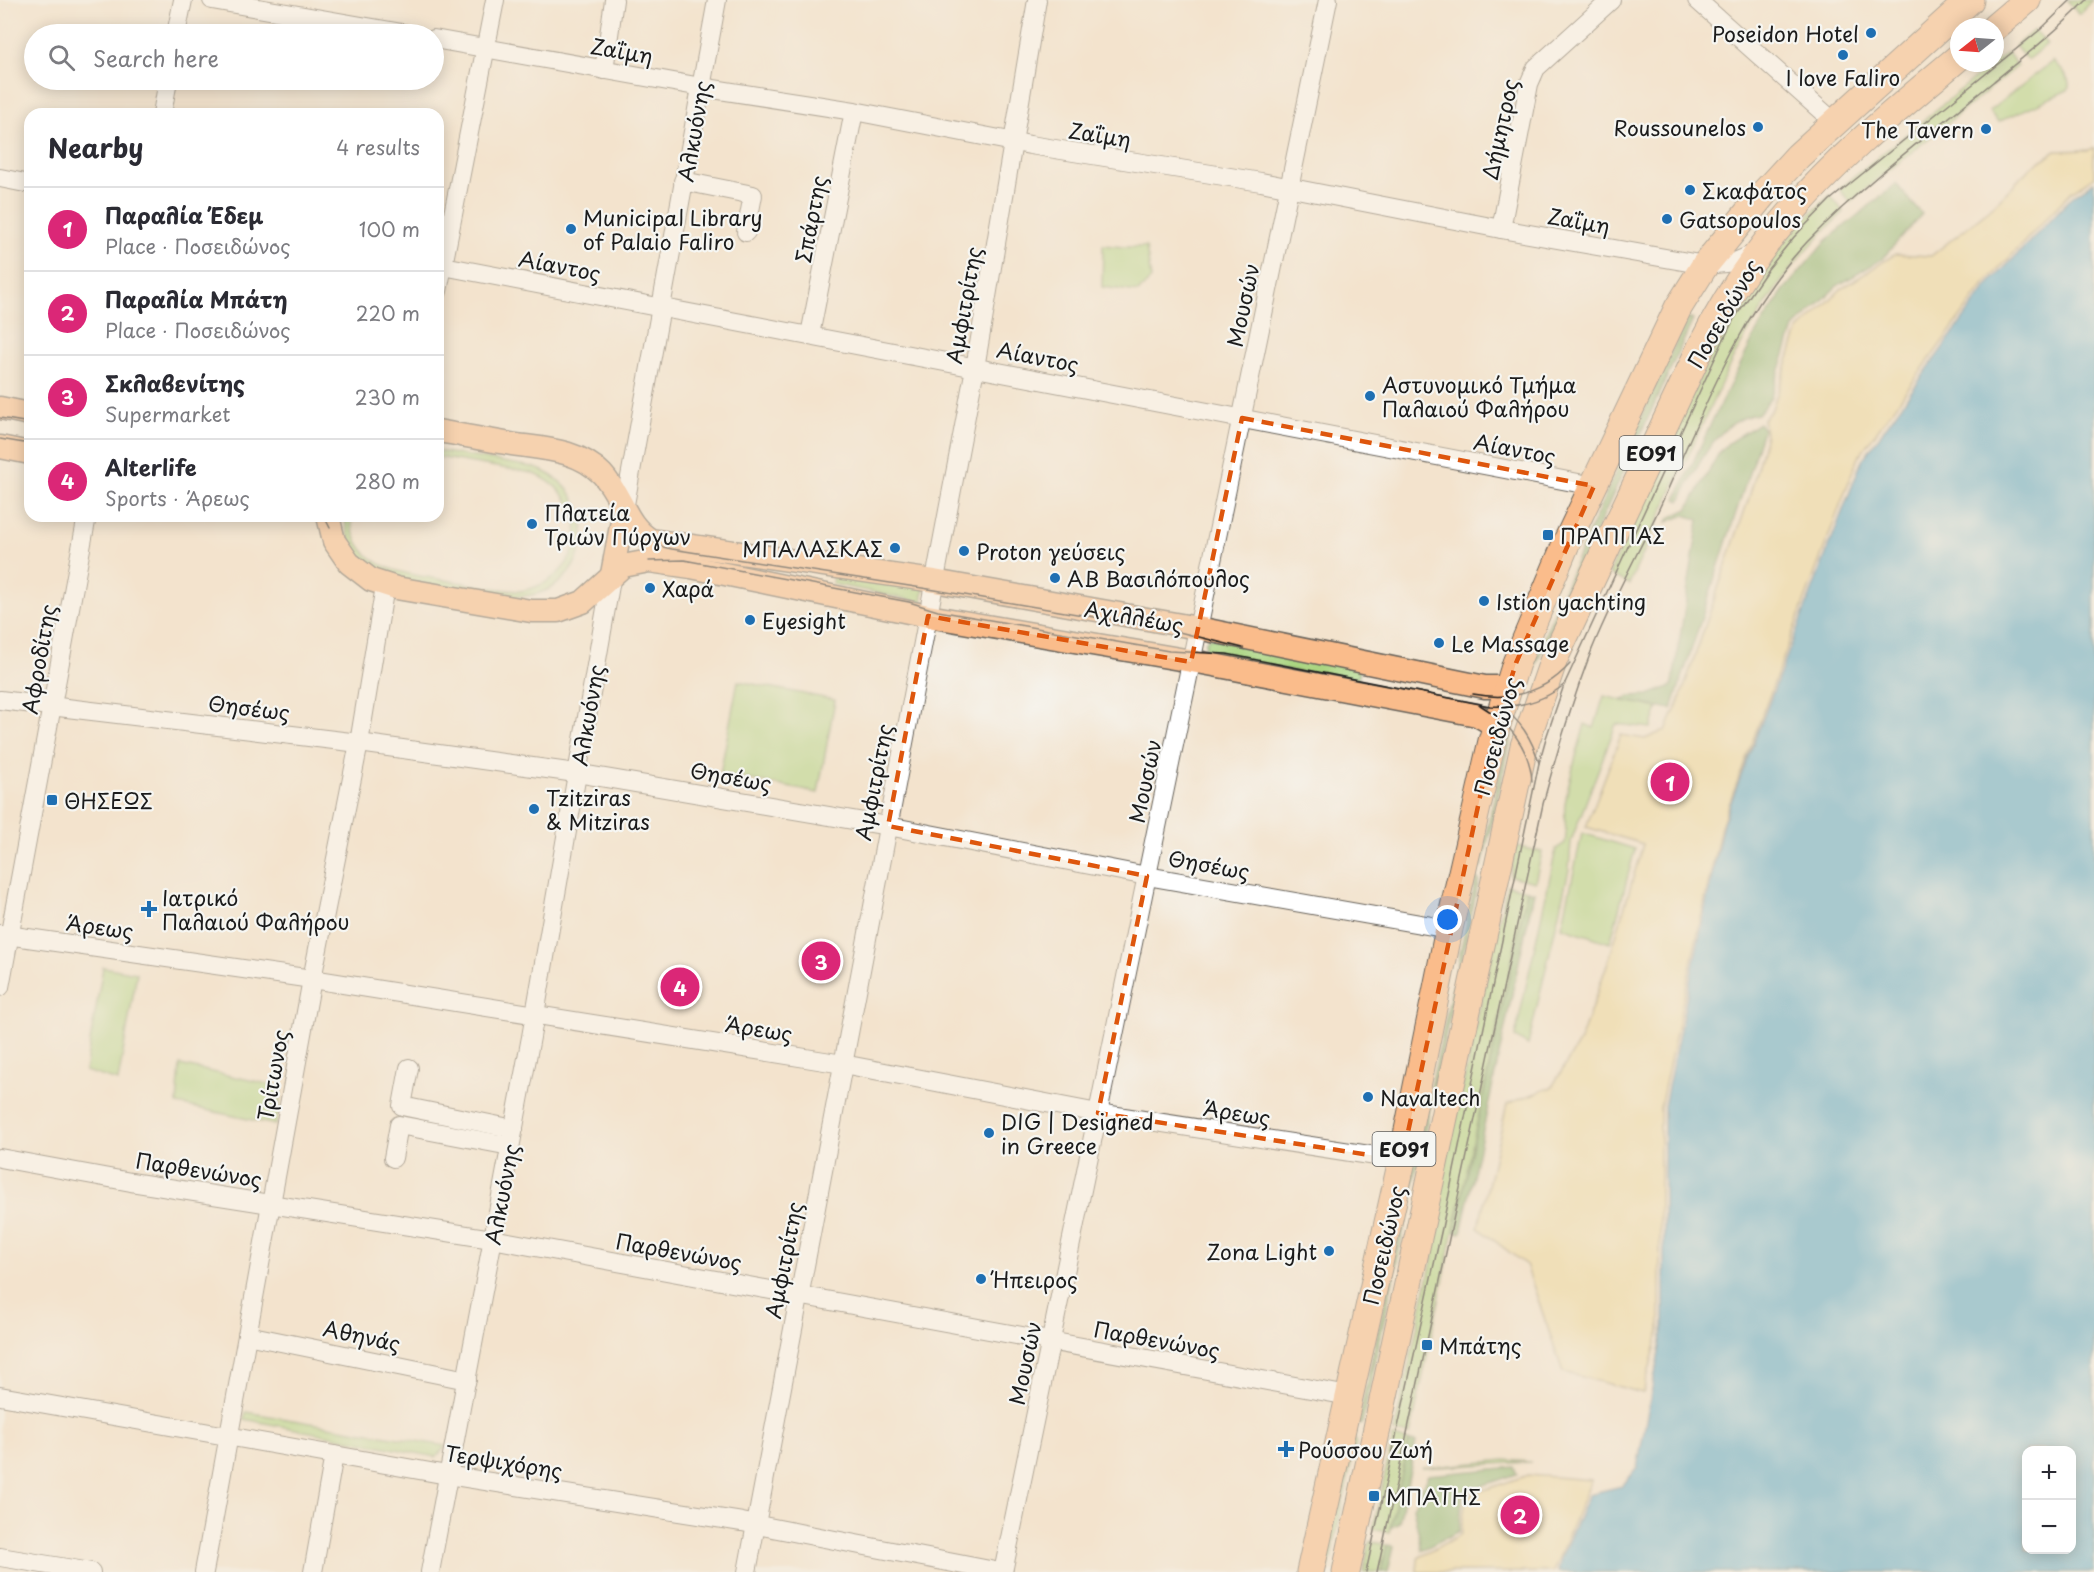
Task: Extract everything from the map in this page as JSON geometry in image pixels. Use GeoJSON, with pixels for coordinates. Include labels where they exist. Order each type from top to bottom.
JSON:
{"type":"FeatureCollection","features":[{"type":"Feature","properties":{"kind":"highway","name":"Ποσειδώνος"},"geometry":{"type":"LineString","coordinates":[[1310,1572],[1402,1160],[1449,929],[1496,726],[1508,687],[1568,539],[1678,308],[1705,266],[1764,193],[1798,156],[1970,0]]}},
{"type":"Feature","properties":{"kind":"highway"},"geometry":{"type":"LineString","coordinates":[[2004,19],[2027,0]]}},
{"type":"Feature","properties":{"kind":"highway","name":"Ποσειδώνος"},"geometry":{"type":"LineString","coordinates":[[1346,1572],[1524,747],[1554,659],[1701,347],[1725,302],[1758,252],[1790,213],[1850,151],[1950,65]]}},
{"type":"Feature","properties":{"kind":"main road"},"geometry":{"type":"LineString","coordinates":[[0,408],[24,413]]}},
{"type":"Feature","properties":{"kind":"main road"},"geometry":{"type":"LineString","coordinates":[[326,522],[334,541],[349,563],[368,578],[385,586],[531,611],[544,612],[571,608],[583,602],[604,585],[612,574],[650,550],[645,536],[630,521],[611,485],[592,465],[569,453],[444,432]]}},
{"type":"Feature","properties":{"kind":"main road"},"geometry":{"type":"LineString","coordinates":[[0,447],[24,452]]}},
{"type":"Feature","properties":{"kind":"main road","name":"Αλκυόνης"},"geometry":{"type":"LineString","coordinates":[[612,574],[624,510]]}},
{"type":"Feature","properties":{"kind":"main road","name":"Αχιλλέως"},"geometry":{"type":"LineString","coordinates":[[650,550],[934,581],[1198,628],[1485,687],[1508,687]]}},
{"type":"Feature","properties":{"kind":"main road","name":"Αχιλλέως"},"geometry":{"type":"LineString","coordinates":[[650,550],[691,567],[928,616],[1477,715],[1496,726]]}},
{"type":"Feature","properties":{"kind":"street"},"geometry":{"type":"LineString","coordinates":[[178,24],[183,0]]}},
{"type":"Feature","properties":{"kind":"street"},"geometry":{"type":"LineString","coordinates":[[212,0],[350,24]]}},
{"type":"Feature","properties":{"kind":"street"},"geometry":{"type":"LineString","coordinates":[[444,246],[495,0]]}},
{"type":"Feature","properties":{"kind":"street"},"geometry":{"type":"LineString","coordinates":[[604,70],[614,0]]}},
{"type":"Feature","properties":{"kind":"street","name":"Αλκυόνης"},"geometry":{"type":"LineString","coordinates":[[624,510],[717,0]]}},
{"type":"Feature","properties":{"kind":"street","name":"Αμφιτρίτης"},"geometry":{"type":"LineString","coordinates":[[747,1572],[975,368],[1037,0]]}},
{"type":"Feature","properties":{"kind":"street","name":"Μουσών"},"geometry":{"type":"LineString","coordinates":[[1002,1572],[1328,0]]}},
{"type":"Feature","properties":{"kind":"street","name":"Δήμητρος"},"geometry":{"type":"LineString","coordinates":[[1501,229],[1529,84],[1536,68],[1611,0]]}},
{"type":"Feature","properties":{"kind":"street"},"geometry":{"type":"LineString","coordinates":[[1697,0],[1834,122]]}},
{"type":"Feature","properties":{"kind":"street","name":"Ζαΐμη"},"geometry":{"type":"LineString","coordinates":[[444,41],[701,87],[854,111],[1013,142],[1261,182],[1705,266],[1735,262],[1758,252]]}},
{"type":"Feature","properties":{"kind":"street"},"geometry":{"type":"LineString","coordinates":[[163,108],[166,90]]}},
{"type":"Feature","properties":{"kind":"street","name":"Σπάρτης"},"geometry":{"type":"LineString","coordinates":[[810,335],[854,111]]}},
{"type":"Feature","properties":{"kind":"street"},"geometry":{"type":"LineString","coordinates":[[0,178],[24,183]]}},
{"type":"Feature","properties":{"kind":"street"},"geometry":{"type":"LineString","coordinates":[[683,181],[753,195],[746,232]]}},
{"type":"Feature","properties":{"kind":"street","name":"Αίαντος"},"geometry":{"type":"LineString","coordinates":[[444,266],[1593,486]]}},
{"type":"Feature","properties":{"kind":"street","name":"Αφροδίτης"},"geometry":{"type":"LineString","coordinates":[[0,987],[5,935],[52,705],[86,522]]}},
{"type":"Feature","properties":{"kind":"street","name":"Αλκυόνης"},"geometry":{"type":"LineString","coordinates":[[430,1572],[512,1137],[612,574]]}},
{"type":"Feature","properties":{"kind":"street","name":"Τρίτωνος"},"geometry":{"type":"LineString","coordinates":[[204,1572],[312,979],[359,743],[385,586]]}},
{"type":"Feature","properties":{"kind":"street","name":"Θησέως"},"geometry":{"type":"LineString","coordinates":[[0,700],[359,743],[576,772],[888,826],[1147,876],[1449,929]]}},
{"type":"Feature","properties":{"kind":"street","name":"Άρεως"},"geometry":{"type":"LineString","coordinates":[[5,935],[312,979],[843,1064],[1098,1113],[1402,1160]]}},
{"type":"Feature","properties":{"kind":"street"},"geometry":{"type":"LineString","coordinates":[[409,1068],[402,1106],[512,1137]]}},
{"type":"Feature","properties":{"kind":"street"},"geometry":{"type":"LineString","coordinates":[[393,1158],[399,1125],[512,1137]]}},
{"type":"Feature","properties":{"kind":"street","name":"Παρθενώνος"},"geometry":{"type":"LineString","coordinates":[[0,1158],[131,1182],[492,1239],[1348,1396]]}},
{"type":"Feature","properties":{"kind":"street","name":"Αθηνάς"},"geometry":{"type":"LineString","coordinates":[[248,1335],[467,1380]]}},
{"type":"Feature","properties":{"kind":"street","name":"Τερψιχόρης"},"geometry":{"type":"LineString","coordinates":[[0,1396],[448,1475],[756,1526],[1002,1572]]}},
{"type":"Feature","properties":{"kind":"street"},"geometry":{"type":"LineString","coordinates":[[313,1572],[334,1455]]}},
{"type":"Feature","properties":{"kind":"street"},"geometry":{"type":"LineString","coordinates":[[0,1557],[91,1572]]}},
{"type":"Feature","properties":{"kind":"highlighted area"},"geometry":{"type":"Polygon","coordinates":[[[1242,418],[1594,486],[1516,663],[1492,741],[1402,1160],[1098,1113],[1147,876],[888,826],[928,616],[1191,662],[1242,418]]]}},
{"type":"Feature","properties":{"kind":"green space"},"geometry":{"type":"Polygon","coordinates":[[[2067,0],[2092,0],[2079,14],[2067,0]]]}},
{"type":"Feature","properties":{"kind":"green space"},"geometry":{"type":"Polygon","coordinates":[[[2034,30],[2047,44],[2027,60],[2015,46],[2034,30]]]}},
{"type":"Feature","properties":{"kind":"green space"},"geometry":{"type":"Polygon","coordinates":[[[2007,52],[2018,66],[1850,202],[1839,189],[1982,72],[2004,72],[2004,54],[2007,52]]]}},
{"type":"Feature","properties":{"kind":"green space"},"geometry":{"type":"Polygon","coordinates":[[[2053,61],[2067,78],[2068,90],[1998,122],[1989,111],[2053,61]]]}},
{"type":"Feature","properties":{"kind":"green space"},"geometry":{"type":"Polygon","coordinates":[[[1896,184],[1922,214],[1882,259],[1837,286],[1794,328],[1770,399],[1758,414],[1731,425],[1720,435],[1701,460],[1680,501],[1676,499],[1757,331],[1783,291],[1826,241],[1896,184]]]}},
{"type":"Feature","properties":{"kind":"green space"},"geometry":{"type":"Polygon","coordinates":[[[1830,195],[1844,212],[1795,263],[1743,341],[1731,362],[1629,584],[1609,574],[1710,356],[1743,299],[1782,244],[1830,195]]]}},
{"type":"Feature","properties":{"kind":"green space"},"geometry":{"type":"Polygon","coordinates":[[[1103,245],[1146,247],[1151,279],[1138,292],[1102,287],[1103,245]]]}},
{"type":"Feature","properties":{"kind":"green space"},"geometry":{"type":"Polygon","coordinates":[[[1688,317],[1693,320],[1544,645],[1528,685],[1526,685],[1583,545],[1688,317]]]}},
{"type":"Feature","properties":{"kind":"green space"},"geometry":{"type":"Polygon","coordinates":[[[1759,423],[1763,430],[1672,709],[1622,701],[1629,696],[1648,695],[1672,686],[1699,520],[1685,515],[1667,522],[1669,518],[1688,509],[1719,453],[1728,443],[1759,423]]]}},
{"type":"Feature","properties":{"kind":"green space"},"geometry":{"type":"Polygon","coordinates":[[[444,452],[533,467],[551,475],[571,494],[580,511],[582,544],[574,565],[562,580],[548,590],[516,597],[498,596],[394,578],[379,572],[365,562],[350,541],[346,522],[352,522],[354,535],[362,549],[386,567],[419,576],[520,591],[543,584],[560,571],[571,555],[576,537],[575,518],[567,500],[553,485],[532,473],[444,458],[444,452]]]}},
{"type":"Feature","properties":{"kind":"green space"},"geometry":{"type":"Polygon","coordinates":[[[834,570],[925,584],[922,602],[832,584],[834,570]]]}},
{"type":"Feature","properties":{"kind":"green space"},"geometry":{"type":"Polygon","coordinates":[[[1209,637],[1360,668],[1357,683],[1205,655],[1206,642],[1209,637]]]}},
{"type":"Feature","properties":{"kind":"green space"},"geometry":{"type":"Polygon","coordinates":[[[738,681],[835,700],[818,793],[720,774],[738,681]]]}},
{"type":"Feature","properties":{"kind":"green space"},"geometry":{"type":"Polygon","coordinates":[[[1604,696],[1658,708],[1651,728],[1616,724],[1571,841],[1569,870],[1528,1045],[1515,1037],[1556,849],[1565,843],[1565,809],[1569,784],[1585,724],[1594,728],[1604,696]]]}},
{"type":"Feature","properties":{"kind":"green space"},"geometry":{"type":"Polygon","coordinates":[[[1509,735],[1512,736],[1480,867],[1498,779],[1509,735]]]}},
{"type":"Feature","properties":{"kind":"green space"},"geometry":{"type":"Polygon","coordinates":[[[1582,833],[1635,849],[1610,943],[1562,927],[1582,833]]]}},
{"type":"Feature","properties":{"kind":"green space"},"geometry":{"type":"Polygon","coordinates":[[[1516,846],[1542,852],[1535,882],[1510,876],[1516,846]]]}},
{"type":"Feature","properties":{"kind":"green space"},"geometry":{"type":"Polygon","coordinates":[[[1476,878],[1479,880],[1362,1424],[1359,1425],[1358,1423],[1476,878]]]}},
{"type":"Feature","properties":{"kind":"green space"},"geometry":{"type":"Polygon","coordinates":[[[1507,885],[1527,890],[1410,1435],[1394,1432],[1439,1229],[1432,1226],[1507,885]]]}},
{"type":"Feature","properties":{"kind":"green space"},"geometry":{"type":"Polygon","coordinates":[[[1527,890],[1534,892],[1461,1233],[1454,1232],[1527,890]]]}},
{"type":"Feature","properties":{"kind":"green space"},"geometry":{"type":"Polygon","coordinates":[[[103,967],[137,973],[118,1081],[85,1071],[103,967]]]}},
{"type":"Feature","properties":{"kind":"green space"},"geometry":{"type":"Polygon","coordinates":[[[180,1065],[282,1087],[276,1125],[177,1104],[180,1065]]]}},
{"type":"Feature","properties":{"kind":"green space"},"geometry":{"type":"Polygon","coordinates":[[[246,1412],[446,1446],[436,1457],[244,1419],[246,1412]]]}},
{"type":"Feature","properties":{"kind":"green space"},"geometry":{"type":"Polygon","coordinates":[[[1393,1437],[1409,1441],[1389,1533],[1373,1529],[1393,1437]]]}},
{"type":"Feature","properties":{"kind":"green space"},"geometry":{"type":"Polygon","coordinates":[[[1354,1439],[1356,1441],[1328,1572],[1323,1572],[1352,1441],[1354,1439]]]}},
{"type":"Feature","properties":{"kind":"green space"},"geometry":{"type":"Polygon","coordinates":[[[1409,1441],[1416,1442],[1399,1523],[1390,1528],[1409,1441]]]}},
{"type":"Feature","properties":{"kind":"green space"},"geometry":{"type":"Polygon","coordinates":[[[1505,1460],[1531,1462],[1422,1468],[1505,1460]]]}},
{"type":"Feature","properties":{"kind":"green space"},"geometry":{"type":"Polygon","coordinates":[[[1514,1467],[1517,1474],[1463,1492],[1459,1531],[1422,1550],[1413,1507],[1428,1475],[1514,1467]]]}},
{"type":"Feature","properties":{"kind":"green space"},"geometry":{"type":"Polygon","coordinates":[[[1370,1541],[1387,1545],[1381,1572],[1363,1572],[1370,1541]]]}},
{"type":"Feature","properties":{"kind":"green space"},"geometry":{"type":"Polygon","coordinates":[[[1387,1545],[1394,1546],[1388,1572],[1381,1572],[1387,1545]]]}},
{"type":"Feature","properties":{"kind":"sand"},"geometry":{"type":"Polygon","coordinates":[[[2094,148],[2094,177],[2071,192],[1984,285],[1858,457],[1721,826],[1660,1107],[1660,1329],[1643,1393],[1563,1372],[1526,1265],[1478,1228],[1507,1104],[1552,1087],[1580,1041],[1611,953],[1643,844],[1586,827],[1621,735],[1645,739],[1666,730],[1679,702],[1749,498],[1766,435],[1763,420],[1772,409],[1798,331],[1841,289],[1895,254],[1931,256],[1991,208],[2030,168],[2056,151],[2094,148]]]}},
{"type":"Feature","properties":{"kind":"sand"},"geometry":{"type":"Polygon","coordinates":[[[1528,1475],[1591,1480],[1553,1572],[1417,1572],[1418,1558],[1461,1534],[1466,1496],[1528,1475]]]}},
{"type":"Feature","properties":{"kind":"water"},"geometry":{"type":"Polygon","coordinates":[[[2094,182],[2094,1572],[1558,1572],[1561,1557],[1589,1494],[1622,1486],[1637,1468],[1664,1326],[1664,1106],[1723,823],[1862,460],[1987,286],[2074,195],[2094,182]]]}},
{"type":"Feature","properties":{"kind":"tram line"},"geometry":{"type":"LineString","coordinates":[[1366,1572],[1442,1228],[1539,763],[1564,685],[1723,341],[1734,319],[1768,269],[1794,237],[1830,200],[2041,29],[2071,0]]}},
{"type":"Feature","properties":{"kind":"tram line"},"geometry":{"type":"LineString","coordinates":[[1377,1572],[1543,804],[1576,693],[1606,616],[1655,518],[1725,364],[1742,331],[1783,270],[1807,242],[1851,199],[2065,22],[2087,0]]}},
{"type":"Feature","properties":{"kind":"tram line"},"geometry":{"type":"LineString","coordinates":[[0,418],[24,422]]}},
{"type":"Feature","properties":{"kind":"tram line"},"geometry":{"type":"LineString","coordinates":[[0,439],[24,443]]}},
{"type":"Feature","properties":{"kind":"tram line"},"geometry":{"type":"LineString","coordinates":[[327,522],[330,528]]}},
{"type":"Feature","properties":{"kind":"tram line"},"geometry":{"type":"LineString","coordinates":[[651,540],[672,549],[1171,630],[1243,648]]}},
{"type":"Feature","properties":{"kind":"tram line"},"geometry":{"type":"LineString","coordinates":[[649,561],[684,560],[909,602],[938,611],[1169,651],[1227,654],[1490,706],[1521,705],[1548,695],[1565,684]]}},
{"type":"Feature","properties":{"kind":"tram line"},"geometry":{"type":"LineString","coordinates":[[1473,694],[1500,696],[1526,692],[1549,682],[1570,664]]}},
{"type":"Feature","properties":{"kind":"tram line"},"geometry":{"type":"LineString","coordinates":[[1480,705],[1500,719],[1516,737],[1527,758],[1532,781]]}},
{"type":"Feature","properties":{"kind":"tram line"},"geometry":{"type":"LineString","coordinates":[[1499,705],[1524,730],[1539,763]]}},
{"type":"Feature","properties":{"kind":"place","name":"Poseidon Hotel"},"geometry":{"type":"Point","coordinates":[1871,33]}},
{"type":"Feature","properties":{"kind":"place","name":"I love Faliro"},"geometry":{"type":"Point","coordinates":[1843,55]}},
{"type":"Feature","properties":{"kind":"place","name":"Roussounelos"},"geometry":{"type":"Point","coordinates":[1758,127]}},
{"type":"Feature","properties":{"kind":"place","name":"The Tavern"},"geometry":{"type":"Point","coordinates":[1986,129]}},
{"type":"Feature","properties":{"kind":"place","name":"Σκαφάτος"},"geometry":{"type":"Point","coordinates":[1690,190]}},
{"type":"Feature","properties":{"kind":"place","name":"Gatsopoulos"},"geometry":{"type":"Point","coordinates":[1667,219]}},
{"type":"Feature","properties":{"kind":"place","name":"Municipal Library of Palaio Faliro"},"geometry":{"type":"Point","coordinates":[571,229]}},
{"type":"Feature","properties":{"kind":"place","name":"Αστυνομικό Τμήμα Παλαιού Φαλήρου"},"geometry":{"type":"Point","coordinates":[1370,396]}},
{"type":"Feature","properties":{"kind":"place","name":"Πλατεία Τριών Πύργων"},"geometry":{"type":"Point","coordinates":[532,524]}},
{"type":"Feature","properties":{"kind":"place","name":"ΠΡΑΠΠΑΣ"},"geometry":{"type":"Point","coordinates":[1548,535]}},
{"type":"Feature","properties":{"kind":"place","name":"ΜΠΑΛΑΣΚΑΣ"},"geometry":{"type":"Point","coordinates":[895,548]}},
{"type":"Feature","properties":{"kind":"place","name":"Proton γεύσεις"},"geometry":{"type":"Point","coordinates":[964,551]}},
{"type":"Feature","properties":{"kind":"place","name":"ΑΒ Βασιλόπουλος"},"geometry":{"type":"Point","coordinates":[1055,578]}},
{"type":"Feature","properties":{"kind":"place","name":"Χαρά"},"geometry":{"type":"Point","coordinates":[650,588]}},
{"type":"Feature","properties":{"kind":"place","name":"Istion yachting"},"geometry":{"type":"Point","coordinates":[1484,601]}},
{"type":"Feature","properties":{"kind":"place","name":"Eyesight"},"geometry":{"type":"Point","coordinates":[750,620]}},
{"type":"Feature","properties":{"kind":"place","name":"Le Massage"},"geometry":{"type":"Point","coordinates":[1439,643]}},
{"type":"Feature","properties":{"kind":"place","name":"Παραλία Έδεμ"},"geometry":{"type":"Point","coordinates":[1670,782]}},
{"type":"Feature","properties":{"kind":"place","name":"ΘΗΣΕΩΣ"},"geometry":{"type":"Point","coordinates":[52,800]}},
{"type":"Feature","properties":{"kind":"place","name":"Tzitziras & Mitziras"},"geometry":{"type":"Point","coordinates":[534,809]}},
{"type":"Feature","properties":{"kind":"place","name":"Ιατρικό Παλαιού Φαλήρου"},"geometry":{"type":"Point","coordinates":[149,909]}},
{"type":"Feature","properties":{"kind":"place","name":"Σκλαβενίτης"},"geometry":{"type":"Point","coordinates":[821,961]}},
{"type":"Feature","properties":{"kind":"place","name":"Alterlife"},"geometry":{"type":"Point","coordinates":[680,987]}},
{"type":"Feature","properties":{"kind":"place","name":"Navaltech"},"geometry":{"type":"Point","coordinates":[1368,1097]}},
{"type":"Feature","properties":{"kind":"place","name":"DIG | Designed in Greece"},"geometry":{"type":"Point","coordinates":[989,1133]}},
{"type":"Feature","properties":{"kind":"place","name":"Zona Light"},"geometry":{"type":"Point","coordinates":[1329,1251]}},
{"type":"Feature","properties":{"kind":"place","name":"Ήπειρος"},"geometry":{"type":"Point","coordinates":[981,1279]}},
{"type":"Feature","properties":{"kind":"place","name":"Μπάτης"},"geometry":{"type":"Point","coordinates":[1427,1345]}},
{"type":"Feature","properties":{"kind":"place","name":"Ρούσσου Ζωή"},"geometry":{"type":"Point","coordinates":[1286,1449]}},
{"type":"Feature","properties":{"kind":"place","name":"ΜΠΑΤΗΣ"},"geometry":{"type":"Point","coordinates":[1374,1496]}},
{"type":"Feature","properties":{"kind":"place","name":"Παραλία Μπάτη"},"geometry":{"type":"Point","coordinates":[1520,1515]}}]}
